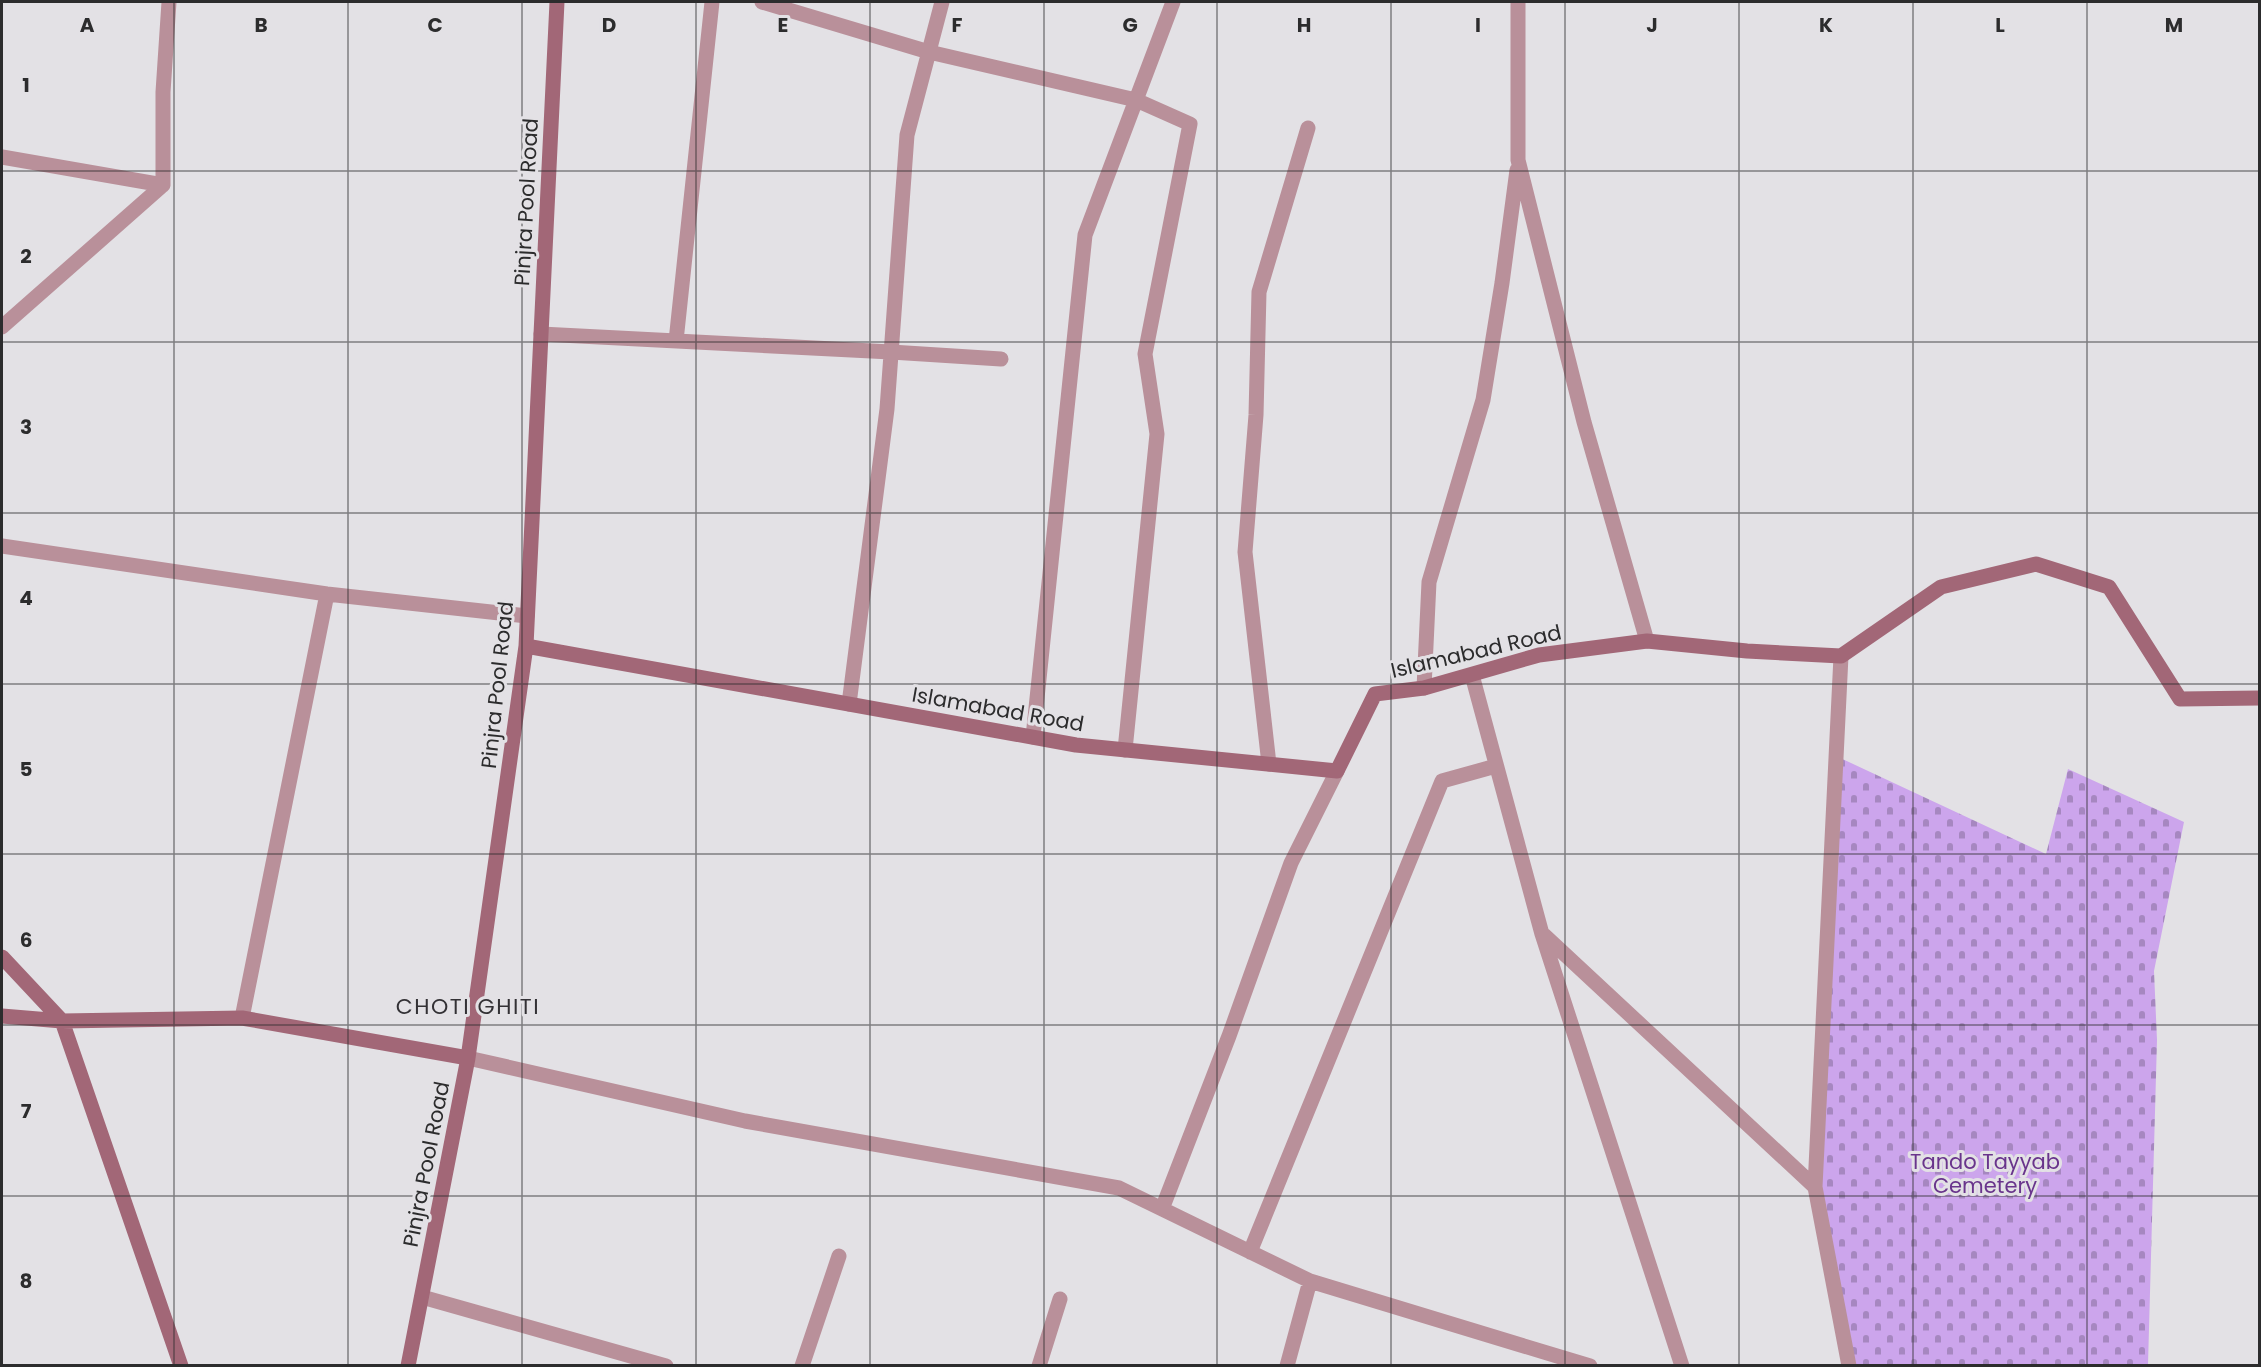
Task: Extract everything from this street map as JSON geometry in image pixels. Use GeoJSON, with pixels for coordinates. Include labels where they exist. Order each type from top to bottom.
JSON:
{"type":"FeatureCollection","features":[{"type":"Feature","properties":{"kind":"street"},"geometry":{"type":"LineString","coordinates":[[2,327],[163,185],[163,92],[170,2]]}},
{"type":"Feature","properties":{"kind":"street","name":"Pinjra Pool Road"},"geometry":{"type":"LineString","coordinates":[[408,1365],[468,1058],[526,646],[557,2]]}},
{"type":"Feature","properties":{"kind":"street"},"geometry":{"type":"LineString","coordinates":[[676,341],[712,2]]}},
{"type":"Feature","properties":{"kind":"street"},"geometry":{"type":"LineString","coordinates":[[762,2],[929,52],[1136,100],[1190,124],[1145,354],[1157,434],[1125,750]]}},
{"type":"Feature","properties":{"kind":"street"},"geometry":{"type":"LineString","coordinates":[[849,704],[887,409],[907,135],[942,2]]}},
{"type":"Feature","properties":{"kind":"street"},"geometry":{"type":"LineString","coordinates":[[1033,737],[1085,235],[1173,2]]}},
{"type":"Feature","properties":{"kind":"street"},"geometry":{"type":"LineString","coordinates":[[1424,688],[1429,582],[1483,400],[1502,283],[1518,160],[1518,2]]}},
{"type":"Feature","properties":{"kind":"street"},"geometry":{"type":"LineString","coordinates":[[1269,764],[1245,552],[1256,415],[1259,292],[1308,128]]}},
{"type":"Feature","properties":{"kind":"street"},"geometry":{"type":"LineString","coordinates":[[2,157],[163,185]]}},
{"type":"Feature","properties":{"kind":"street"},"geometry":{"type":"LineString","coordinates":[[1518,160],[1584,422],[1647,641]]}},
{"type":"Feature","properties":{"kind":"street"},"geometry":{"type":"LineString","coordinates":[[541,334],[1001,359]]}},
{"type":"Feature","properties":{"kind":"street"},"geometry":{"type":"LineString","coordinates":[[2,546],[327,594],[527,616]]}},
{"type":"Feature","properties":{"kind":"street"},"geometry":{"type":"LineString","coordinates":[[1849,1365],[1815,1187],[1841,656],[1941,587],[2036,564],[2109,587],[2180,699],[2259,698]]}},
{"type":"Feature","properties":{"kind":"street"},"geometry":{"type":"LineString","coordinates":[[242,1018],[327,594]]}},
{"type":"Feature","properties":{"kind":"street","name":"Islamabad Road"},"geometry":{"type":"LineString","coordinates":[[526,646],[1076,745],[1337,771],[1375,694],[1424,688],[1539,655],[1647,641],[1747,651],[1841,656]]}},
{"type":"Feature","properties":{"kind":"street"},"geometry":{"type":"LineString","coordinates":[[1472,675],[1542,934],[1682,1365]]}},
{"type":"Feature","properties":{"kind":"street"},"geometry":{"type":"LineString","coordinates":[[1250,1252],[1442,781],[1496,766]]}},
{"type":"Feature","properties":{"kind":"street"},"geometry":{"type":"LineString","coordinates":[[1162,1209],[1229,1036],[1291,863],[1337,771]]}},
{"type":"Feature","properties":{"kind":"street"},"geometry":{"type":"LineString","coordinates":[[1542,934],[1815,1187]]}},
{"type":"Feature","properties":{"kind":"street"},"geometry":{"type":"LineString","coordinates":[[2,957],[62,1021],[181,1365]]}},
{"type":"Feature","properties":{"kind":"street"},"geometry":{"type":"LineString","coordinates":[[2,1016],[62,1021],[242,1018],[468,1058],[745,1121],[1119,1188],[1310,1281],[1590,1365]]}},
{"type":"Feature","properties":{"kind":"street"},"geometry":{"type":"LineString","coordinates":[[802,1365],[839,1256]]}},
{"type":"Feature","properties":{"kind":"street"},"geometry":{"type":"LineString","coordinates":[[1287,1365],[1310,1281]]}},
{"type":"Feature","properties":{"kind":"street"},"geometry":{"type":"LineString","coordinates":[[422,1297],[666,1365]]}},
{"type":"Feature","properties":{"kind":"street"},"geometry":{"type":"LineString","coordinates":[[1039,1365],[1060,1299]]}},
{"type":"Feature","properties":{"kind":"green space","name":"Tando Tayyab Cemetery"},"geometry":{"type":"Polygon","coordinates":[[[1836,756],[2046,854],[2068,769],[2184,822],[2154,971],[2157,1040],[2148,1365],[1852,1365],[1815,1187],[1836,756]]]}},
{"type":"Feature","properties":{"kind":"district","name":"CHOTI GHITI"},"geometry":{"type":"Point","coordinates":[468,1006]}}]}
